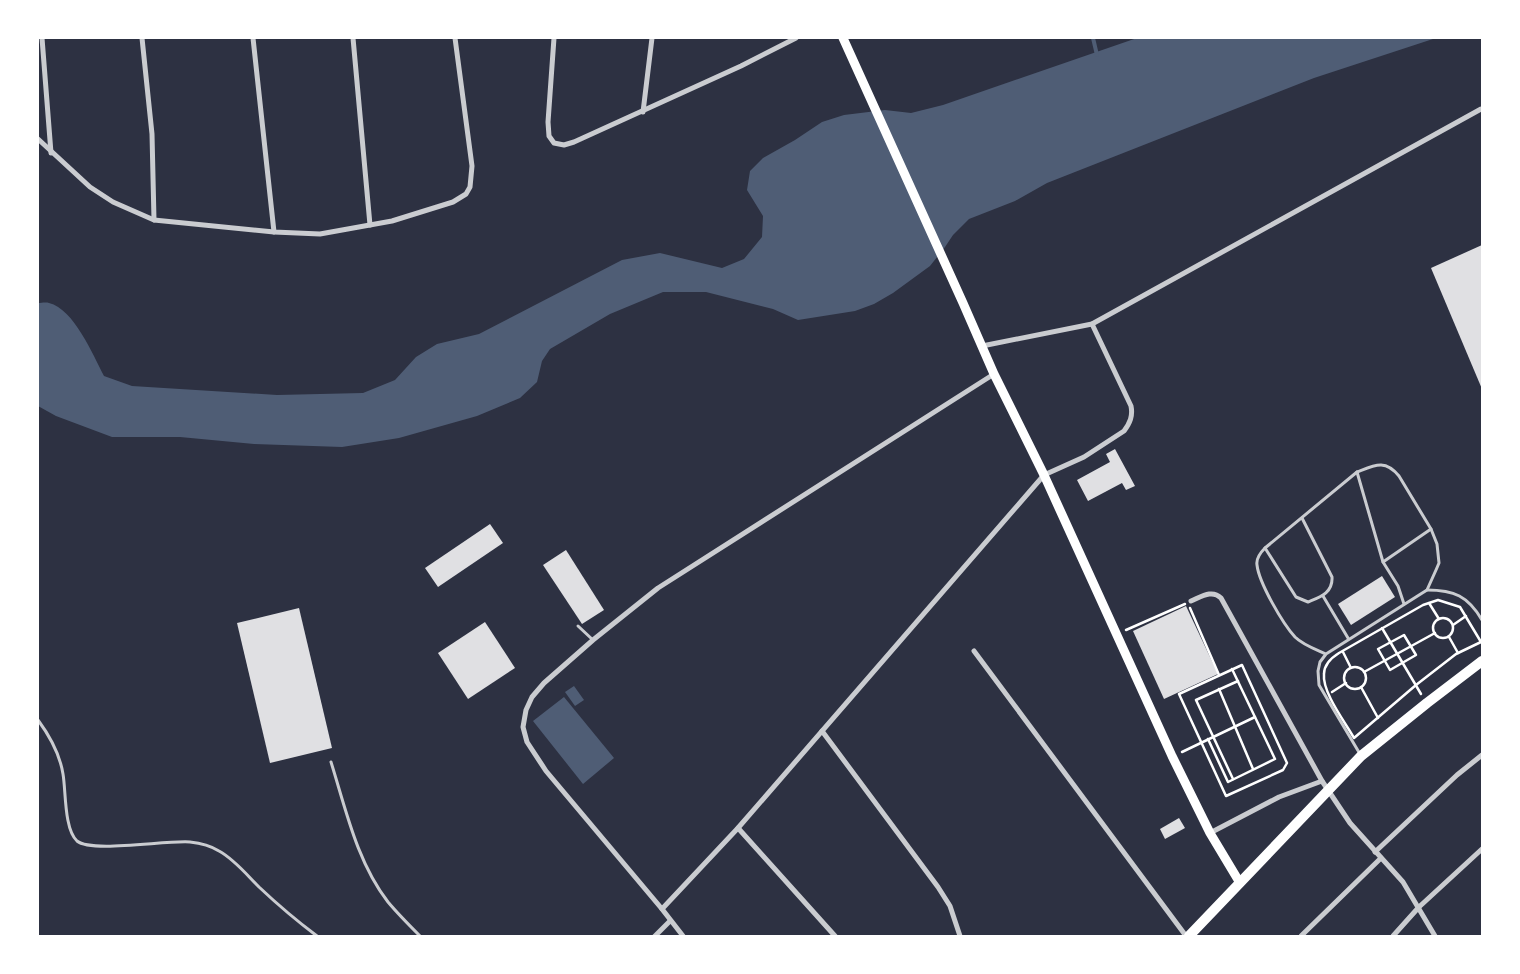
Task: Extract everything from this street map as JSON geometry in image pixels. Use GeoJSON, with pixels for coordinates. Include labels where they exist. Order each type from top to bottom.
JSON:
{"type":"FeatureCollection","features":[{"type":"Feature","properties":{"kind":"main road"},"geometry":{"type":"LineString","coordinates":[[843,38],[994,374],[1044,475],[1172,756],[1210,833],[1240,883]]}},
{"type":"Feature","properties":{"kind":"main road"},"geometry":{"type":"LineString","coordinates":[[1188,936],[1361,756],[1426,703],[1482,661]]}},
{"type":"Feature","properties":{"kind":"street"},"geometry":{"type":"LineString","coordinates":[[42,38],[52,153]]}},
{"type":"Feature","properties":{"kind":"street"},"geometry":{"type":"LineString","coordinates":[[142,38],[152,134],[154,220]]}},
{"type":"Feature","properties":{"kind":"street"},"geometry":{"type":"LineString","coordinates":[[253,38],[274,232]]}},
{"type":"Feature","properties":{"kind":"street"},"geometry":{"type":"LineString","coordinates":[[353,38],[370,226]]}},
{"type":"Feature","properties":{"kind":"street"},"geometry":{"type":"LineString","coordinates":[[38,139],[90,187],[113,202],[154,220],[274,232],[320,234],[370,226],[453,202],[461,198],[470,187],[472,166],[455,38]]}},
{"type":"Feature","properties":{"kind":"street"},"geometry":{"type":"LineString","coordinates":[[554,38],[548,122],[551,140],[558,145],[574,142],[643,112],[796,38]]}},
{"type":"Feature","properties":{"kind":"street"},"geometry":{"type":"LineString","coordinates":[[643,112],[652,38]]}},
{"type":"Feature","properties":{"kind":"street"},"geometry":{"type":"LineString","coordinates":[[982,346],[1092,324],[1481,109]]}},
{"type":"Feature","properties":{"kind":"street"},"geometry":{"type":"LineString","coordinates":[[662,909],[738,828],[1044,475],[1084,457],[1124,432],[1132,412],[1131,406],[1092,324]]}},
{"type":"Feature","properties":{"kind":"street"},"geometry":{"type":"LineString","coordinates":[[683,936],[546,772],[533,753],[527,742],[523,727],[526,710],[532,697],[544,683],[593,640],[658,588],[994,374]]}},
{"type":"Feature","properties":{"kind":"street"},"geometry":{"type":"LineString","coordinates":[[1191,601],[1213,593],[1221,598],[1328,791],[1350,823],[1403,882],[1435,936]]}},
{"type":"Feature","properties":{"kind":"street"},"geometry":{"type":"LineString","coordinates":[[974,651],[1188,936]]}},
{"type":"Feature","properties":{"kind":"street"},"geometry":{"type":"LineString","coordinates":[[822,731],[938,887],[950,906],[960,936]]}},
{"type":"Feature","properties":{"kind":"street"},"geometry":{"type":"LineString","coordinates":[[1375,852],[1457,775],[1482,755]]}},
{"type":"Feature","properties":{"kind":"street"},"geometry":{"type":"LineString","coordinates":[[1210,833],[1279,797],[1322,781]]}},
{"type":"Feature","properties":{"kind":"street"},"geometry":{"type":"LineString","coordinates":[[738,828],[835,936]]}},
{"type":"Feature","properties":{"kind":"street"},"geometry":{"type":"LineString","coordinates":[[1393,936],[1419,907],[1482,849]]}},
{"type":"Feature","properties":{"kind":"street"},"geometry":{"type":"LineString","coordinates":[[1301,936],[1381,858]]}},
{"type":"Feature","properties":{"kind":"street"},"geometry":{"type":"LineString","coordinates":[[655,936],[670,921]]}},
{"type":"Feature","properties":{"kind":"lane"},"geometry":{"type":"LineString","coordinates":[[1326,654],[1300,642],[1294,637],[1268,596],[1256,565],[1259,555],[1265,548],[1357,472],[1382,464],[1394,469],[1431,529],[1437,544],[1439,564],[1427,590]]}},
{"type":"Feature","properties":{"kind":"lane"},"geometry":{"type":"LineString","coordinates":[[1357,472],[1383,562],[1398,586],[1404,604]]}},
{"type":"Feature","properties":{"kind":"lane"},"geometry":{"type":"LineString","coordinates":[[1265,548],[1296,597],[1308,602],[1323,596],[1331,586],[1332,577],[1302,518]]}},
{"type":"Feature","properties":{"kind":"lane"},"geometry":{"type":"LineString","coordinates":[[1383,562],[1431,529]]}},
{"type":"Feature","properties":{"kind":"lane"},"geometry":{"type":"LineString","coordinates":[[1361,756],[1319,685],[1318,671],[1320,662],[1326,654],[1348,638],[1427,590],[1442,590],[1455,593],[1464,598],[1482,620]]}},
{"type":"Feature","properties":{"kind":"lane"},"geometry":{"type":"LineString","coordinates":[[1323,596],[1348,638]]}},
{"type":"Feature","properties":{"kind":"lane"},"geometry":{"type":"LineString","coordinates":[[578,626],[593,640]]}},
{"type":"Feature","properties":{"kind":"lane"},"geometry":{"type":"LineString","coordinates":[[38,720],[55,748],[63,774],[67,814],[71,831],[78,842],[85,845],[102,847],[162,842],[190,842],[206,845],[220,851],[265,893],[317,936]]}},
{"type":"Feature","properties":{"kind":"lane"},"geometry":{"type":"LineString","coordinates":[[331,762],[356,845],[388,902],[420,936]]}},
{"type":"Feature","properties":{"kind":"path"},"geometry":{"type":"LineString","coordinates":[[1438,600],[1460,607],[1466,616],[1481,642],[1458,653],[1354,738],[1326,688],[1324,674],[1328,661],[1342,651],[1423,605],[1438,600]]}},
{"type":"Feature","properties":{"kind":"path"},"geometry":{"type":"LineString","coordinates":[[1117,634],[1188,602],[1219,675]]}},
{"type":"Feature","properties":{"kind":"path"},"geometry":{"type":"LineString","coordinates":[[1429,603],[1439,619]]}},
{"type":"Feature","properties":{"kind":"path"},"geometry":{"type":"LineString","coordinates":[[1452,624],[1466,616]]}},
{"type":"Feature","properties":{"kind":"path"},"geometry":{"type":"LineString","coordinates":[[1434,633],[1440,638],[1449,636],[1453,631],[1452,624],[1446,619],[1439,619]]}},
{"type":"Feature","properties":{"kind":"path"},"geometry":{"type":"LineString","coordinates":[[1434,633],[1434,627],[1439,619]]}},
{"type":"Feature","properties":{"kind":"path"},"geometry":{"type":"LineString","coordinates":[[1378,620],[1426,703]]}},
{"type":"Feature","properties":{"kind":"path"},"geometry":{"type":"LineString","coordinates":[[1364,672],[1434,633]]}},
{"type":"Feature","properties":{"kind":"path"},"geometry":{"type":"LineString","coordinates":[[1404,635],[1410,645],[1416,655],[1390,670],[1378,649],[1404,635]]}},
{"type":"Feature","properties":{"kind":"path"},"geometry":{"type":"LineString","coordinates":[[1449,636],[1458,653]]}},
{"type":"Feature","properties":{"kind":"path"},"geometry":{"type":"LineString","coordinates":[[1342,651],[1351,668]]}},
{"type":"Feature","properties":{"kind":"path"},"geometry":{"type":"LineString","coordinates":[[1242,665],[1287,763],[1282,770],[1226,796],[1179,694],[1232,669],[1242,665]]}},
{"type":"Feature","properties":{"kind":"path"},"geometry":{"type":"LineString","coordinates":[[1351,668],[1358,668],[1364,672],[1366,678],[1361,687],[1354,689],[1346,683],[1345,676],[1351,668]]}},
{"type":"Feature","properties":{"kind":"path"},"geometry":{"type":"LineString","coordinates":[[1208,739],[1228,782],[1275,759],[1232,669]]}},
{"type":"Feature","properties":{"kind":"path"},"geometry":{"type":"LineString","coordinates":[[1233,779],[1196,700],[1238,680]]}},
{"type":"Feature","properties":{"kind":"path"},"geometry":{"type":"LineString","coordinates":[[1329,694],[1346,683]]}},
{"type":"Feature","properties":{"kind":"path"},"geometry":{"type":"LineString","coordinates":[[1361,687],[1378,718]]}},
{"type":"Feature","properties":{"kind":"path"},"geometry":{"type":"LineString","coordinates":[[1219,689],[1253,769]]}},
{"type":"Feature","properties":{"kind":"path"},"geometry":{"type":"LineString","coordinates":[[1172,756],[1255,717]]}},
{"type":"Feature","properties":{"kind":"water"},"geometry":{"type":"Polygon","coordinates":[[[1137,38],[1436,38],[1314,78],[1047,183],[1015,201],[969,219],[953,235],[930,266],[893,293],[874,304],[855,311],[798,320],[773,309],[706,292],[663,292],[610,314],[550,349],[542,361],[537,382],[520,398],[477,416],[399,438],[342,447],[254,444],[180,437],[112,437],[56,416],[38,406],[38,303],[49,303],[67,314],[82,334],[104,376],[132,386],[277,395],[363,393],[395,380],[416,357],[437,344],[479,334],[622,260],[660,253],[722,268],[744,259],[762,237],[763,216],[747,190],[750,171],[763,158],[822,122],[844,115],[885,110],[911,113],[943,105],[1137,38]]]}},
{"type":"Feature","properties":{"kind":"water"},"geometry":{"type":"Polygon","coordinates":[[[574,686],[584,700],[575,706],[565,692],[574,686]]]}},
{"type":"Feature","properties":{"kind":"water"},"geometry":{"type":"Polygon","coordinates":[[[564,697],[614,758],[583,784],[533,721],[564,697]]]}},
{"type":"Feature","properties":{"kind":"building"},"geometry":{"type":"Polygon","coordinates":[[[1482,245],[1482,389],[1431,268],[1482,245]]]}},
{"type":"Feature","properties":{"kind":"building"},"geometry":{"type":"Polygon","coordinates":[[[1115,449],[1135,486],[1126,490],[1122,483],[1088,501],[1077,480],[1110,462],[1106,454],[1115,449]]]}},
{"type":"Feature","properties":{"kind":"building"},"geometry":{"type":"Polygon","coordinates":[[[490,524],[503,543],[438,587],[425,568],[490,524]]]}},
{"type":"Feature","properties":{"kind":"building"},"geometry":{"type":"Polygon","coordinates":[[[566,550],[604,610],[582,624],[543,565],[566,550]]]}},
{"type":"Feature","properties":{"kind":"building"},"geometry":{"type":"Polygon","coordinates":[[[1382,576],[1395,597],[1351,625],[1338,604],[1382,576]]]}},
{"type":"Feature","properties":{"kind":"building"},"geometry":{"type":"Polygon","coordinates":[[[1186,606],[1218,674],[1164,699],[1133,631],[1186,606]]]}},
{"type":"Feature","properties":{"kind":"building"},"geometry":{"type":"Polygon","coordinates":[[[299,608],[332,748],[270,763],[237,623],[299,608]]]}},
{"type":"Feature","properties":{"kind":"building"},"geometry":{"type":"Polygon","coordinates":[[[485,622],[515,668],[468,699],[438,653],[485,622]]]}},
{"type":"Feature","properties":{"kind":"building"},"geometry":{"type":"Polygon","coordinates":[[[1179,818],[1185,828],[1165,839],[1160,829],[1179,818]]]}},
{"type":"Feature","properties":{"kind":"waterway"},"geometry":{"type":"LineString","coordinates":[[1093,38],[1097,55]]}}]}
